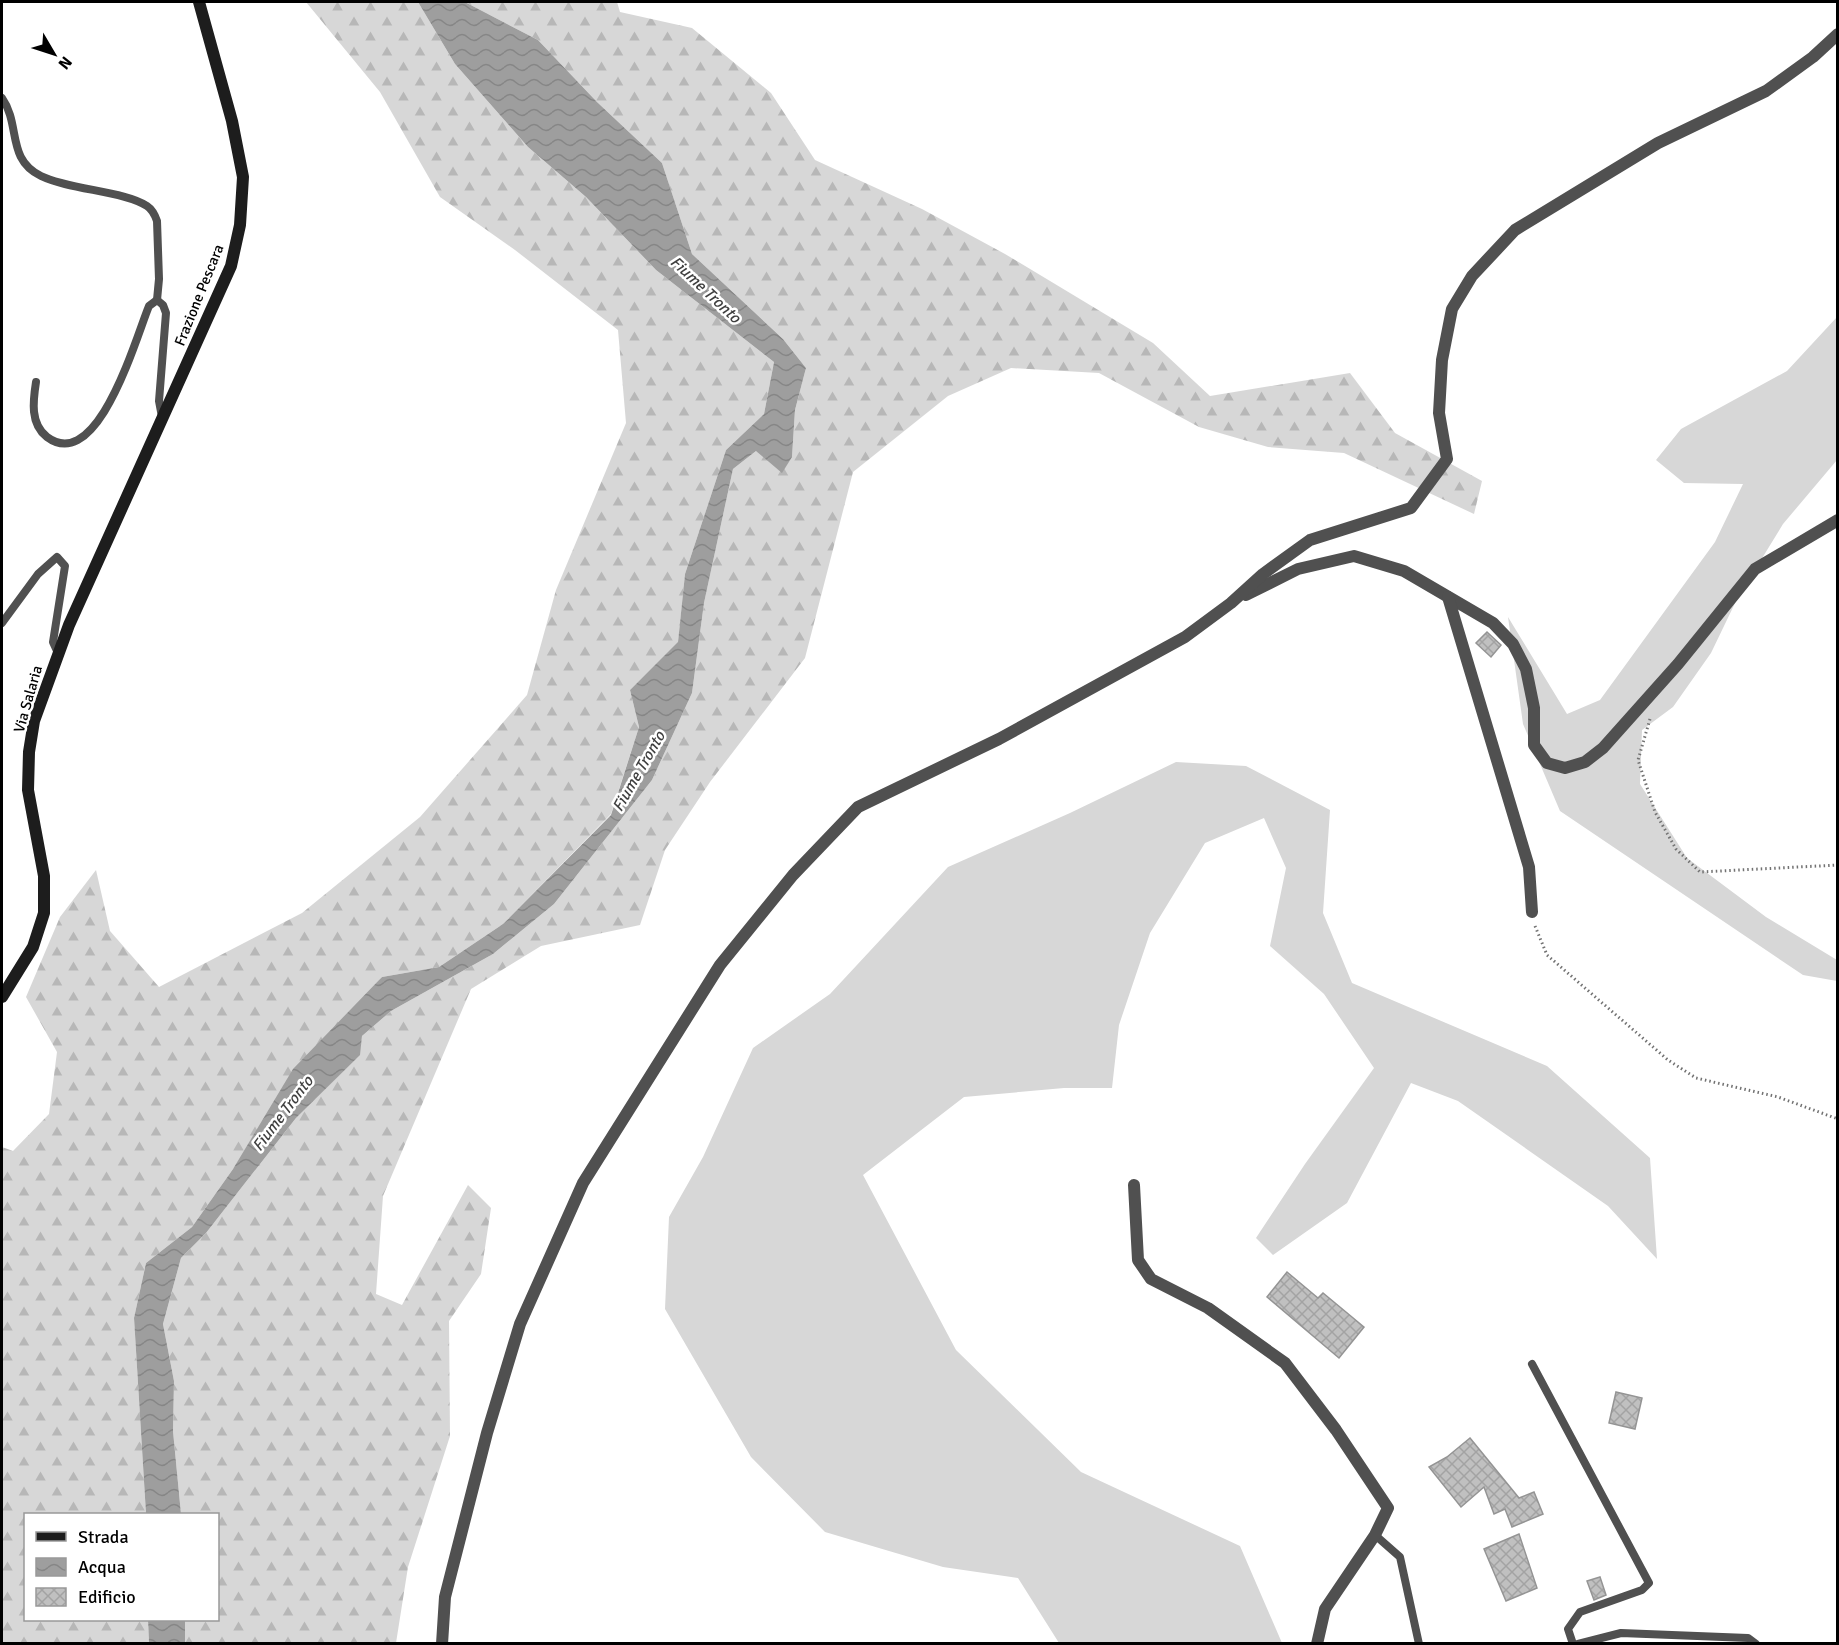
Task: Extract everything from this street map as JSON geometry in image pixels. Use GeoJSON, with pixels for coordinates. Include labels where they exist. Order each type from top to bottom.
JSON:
{"type":"FeatureCollection","features":[{"type":"Feature","properties":{"kind":"main road","name":"Frazione Pescara"},"geometry":{"type":"LineString","coordinates":[[163,421],[231,266],[240,225],[243,177],[239,149],[199,2]]}},
{"type":"Feature","properties":{"kind":"main road","name":"Via Salaria"},"geometry":{"type":"LineString","coordinates":[[2,997],[33,947],[44,913],[44,876],[28,790],[29,752],[34,721],[58,653],[163,421]]}},
{"type":"Feature","properties":{"kind":"street"},"geometry":{"type":"LineString","coordinates":[[442,1644],[445,1598],[487,1433],[520,1324],[583,1183],[720,965],[793,874],[858,807],[999,739],[1185,637],[1231,603],[1263,574],[1310,540],[1411,508],[1447,459],[1439,413],[1442,360],[1452,309],[1472,276],[1515,230],[1658,143],[1766,91],[1813,57],[1838,34]]}},
{"type":"Feature","properties":{"kind":"street"},"geometry":{"type":"LineString","coordinates":[[1231,603],[1298,569],[1354,556],[1404,571],[1493,623],[1514,644],[1526,669],[1534,708],[1534,745],[1547,763],[1565,768],[1585,762],[1603,748],[1678,664],[1755,569],[1838,520]]}},
{"type":"Feature","properties":{"kind":"street"},"geometry":{"type":"LineString","coordinates":[[1448,597],[1529,867],[1532,912]]}},
{"type":"Feature","properties":{"kind":"street"},"geometry":{"type":"LineString","coordinates":[[1134,1185],[1138,1260],[1151,1279],[1208,1308],[1285,1364],[1336,1430],[1388,1508],[1375,1535],[1325,1609],[1317,1644]]}},
{"type":"Feature","properties":{"kind":"lane"},"geometry":{"type":"LineString","coordinates":[[2,98],[12,121],[16,151],[26,166],[52,181],[141,203],[154,213],[157,221],[159,279],[157,300],[149,306],[117,388],[99,422],[82,438],[67,446],[55,443],[44,435],[36,423],[33,406],[36,382]]}},
{"type":"Feature","properties":{"kind":"lane"},"geometry":{"type":"LineString","coordinates":[[157,300],[163,305],[166,313],[159,401],[163,421]]}},
{"type":"Feature","properties":{"kind":"lane"},"geometry":{"type":"LineString","coordinates":[[2,623],[38,574],[57,558],[65,566],[53,642],[58,653]]}},
{"type":"Feature","properties":{"kind":"lane"},"geometry":{"type":"LineString","coordinates":[[1532,1364],[1649,1583],[1642,1590],[1580,1612],[1568,1629],[1573,1644]]}},
{"type":"Feature","properties":{"kind":"lane"},"geometry":{"type":"LineString","coordinates":[[1375,1535],[1400,1557],[1419,1644]]}},
{"type":"Feature","properties":{"kind":"lane"},"geometry":{"type":"LineString","coordinates":[[1578,1644],[1621,1633],[1748,1638],[1756,1644]]}},
{"type":"Feature","properties":{"kind":"path"},"geometry":{"type":"LineString","coordinates":[[1651,716],[1638,760],[1655,812],[1676,849],[1700,873],[1838,865]]}},
{"type":"Feature","properties":{"kind":"path"},"geometry":{"type":"LineString","coordinates":[[1532,912],[1536,934],[1547,955],[1668,1060],[1696,1078],[1722,1086],[1778,1097],[1838,1119]]}},
{"type":"Feature","properties":{"kind":"green space"},"geometry":{"type":"Polygon","coordinates":[[[306,2],[418,2],[455,64],[528,147],[586,197],[656,270],[774,362],[764,414],[726,450],[685,574],[678,643],[630,690],[639,727],[611,814],[503,924],[439,967],[382,977],[233,1169],[192,1227],[146,1263],[134,1318],[146,1513],[24,1513],[24,1621],[148,1621],[149,1643],[2,1643],[2,1147],[13,1151],[49,1114],[57,1052],[26,997],[60,917],[96,870],[110,931],[159,987],[302,913],[420,817],[527,695],[556,590],[626,423],[618,330],[515,250],[440,197],[380,92],[306,2]]]}},
{"type":"Feature","properties":{"kind":"green space"},"geometry":{"type":"Polygon","coordinates":[[[465,2],[617,2],[620,12],[692,28],[771,93],[815,160],[922,209],[1005,254],[1153,343],[1210,396],[1350,373],[1395,433],[1482,481],[1474,514],[1344,453],[1268,447],[1199,427],[1099,373],[1011,368],[948,396],[853,472],[805,658],[710,782],[665,850],[640,925],[541,946],[471,989],[383,1196],[376,1294],[402,1305],[468,1185],[491,1208],[481,1274],[449,1321],[450,1436],[408,1567],[396,1643],[185,1643],[185,1621],[219,1621],[219,1513],[181,1513],[173,1431],[174,1381],[163,1324],[181,1258],[206,1233],[296,1118],[359,1055],[362,1036],[391,1011],[493,954],[554,904],[652,780],[692,693],[704,603],[733,469],[756,451],[792,457],[795,410],[806,368],[783,339],[692,254],[662,163],[597,102],[538,40],[465,2]]]}},
{"type":"Feature","properties":{"kind":"green space"},"geometry":{"type":"Polygon","coordinates":[[[1837,317],[1837,460],[1783,524],[1737,599],[1711,653],[1673,707],[1642,730],[1640,784],[1687,858],[1766,917],[1837,960],[1837,981],[1803,975],[1560,811],[1523,724],[1508,617],[1567,714],[1600,700],[1715,542],[1743,484],[1684,483],[1656,460],[1681,429],[1787,371],[1837,317]]]}},
{"type":"Feature","properties":{"kind":"green space"},"geometry":{"type":"Polygon","coordinates":[[[1176,762],[1246,766],[1330,810],[1323,913],[1352,983],[1547,1066],[1650,1158],[1657,1259],[1608,1206],[1458,1101],[1411,1083],[1347,1203],[1273,1255],[1256,1238],[1305,1164],[1374,1068],[1324,994],[1270,946],[1286,868],[1264,818],[1205,843],[1150,933],[1119,1025],[1112,1088],[1064,1088],[964,1097],[863,1175],[956,1350],[1081,1472],[1240,1546],[1282,1643],[1059,1643],[1018,1578],[943,1567],[825,1532],[751,1457],[665,1309],[669,1217],[703,1157],[753,1048],[830,994],[948,867],[1070,813],[1176,762]]]}},
{"type":"Feature","properties":{"kind":"water","name":"Fiume Tronto"},"geometry":{"type":"Polygon","coordinates":[[[418,2],[465,2],[538,40],[597,102],[662,163],[692,254],[783,339],[806,368],[795,410],[792,457],[782,473],[756,451],[733,469],[704,603],[692,693],[652,780],[554,904],[493,954],[391,1011],[362,1036],[360,1055],[296,1118],[206,1233],[181,1258],[163,1324],[174,1381],[173,1431],[181,1513],[146,1513],[134,1318],[146,1263],[192,1227],[233,1169],[293,1069],[382,977],[439,967],[503,924],[611,815],[639,727],[630,690],[678,642],[685,574],[726,450],[764,414],[774,362],[656,270],[586,197],[528,147],[455,64],[418,2]]]}},
{"type":"Feature","properties":{"kind":"water"},"geometry":{"type":"Polygon","coordinates":[[[148,1621],[185,1621],[185,1643],[149,1643],[148,1621]]]}},
{"type":"Feature","properties":{"kind":"building"},"geometry":{"type":"Polygon","coordinates":[[[1487,632],[1501,645],[1491,657],[1476,643],[1487,632]]]}},
{"type":"Feature","properties":{"kind":"building"},"geometry":{"type":"Polygon","coordinates":[[[1287,1272],[1318,1298],[1323,1293],[1364,1327],[1339,1358],[1267,1297],[1287,1272]]]}},
{"type":"Feature","properties":{"kind":"building"},"geometry":{"type":"Polygon","coordinates":[[[1616,1392],[1642,1398],[1635,1429],[1609,1423],[1616,1392]]]}},
{"type":"Feature","properties":{"kind":"building"},"geometry":{"type":"Polygon","coordinates":[[[1470,1438],[1519,1498],[1534,1492],[1543,1514],[1512,1527],[1505,1509],[1494,1514],[1484,1487],[1461,1507],[1429,1467],[1447,1457],[1470,1438]]]}},
{"type":"Feature","properties":{"kind":"building"},"geometry":{"type":"Polygon","coordinates":[[[1519,1534],[1537,1588],[1506,1601],[1484,1549],[1519,1534]]]}},
{"type":"Feature","properties":{"kind":"building"},"geometry":{"type":"Polygon","coordinates":[[[1600,1577],[1606,1595],[1594,1600],[1587,1581],[1600,1577]]]}}]}
